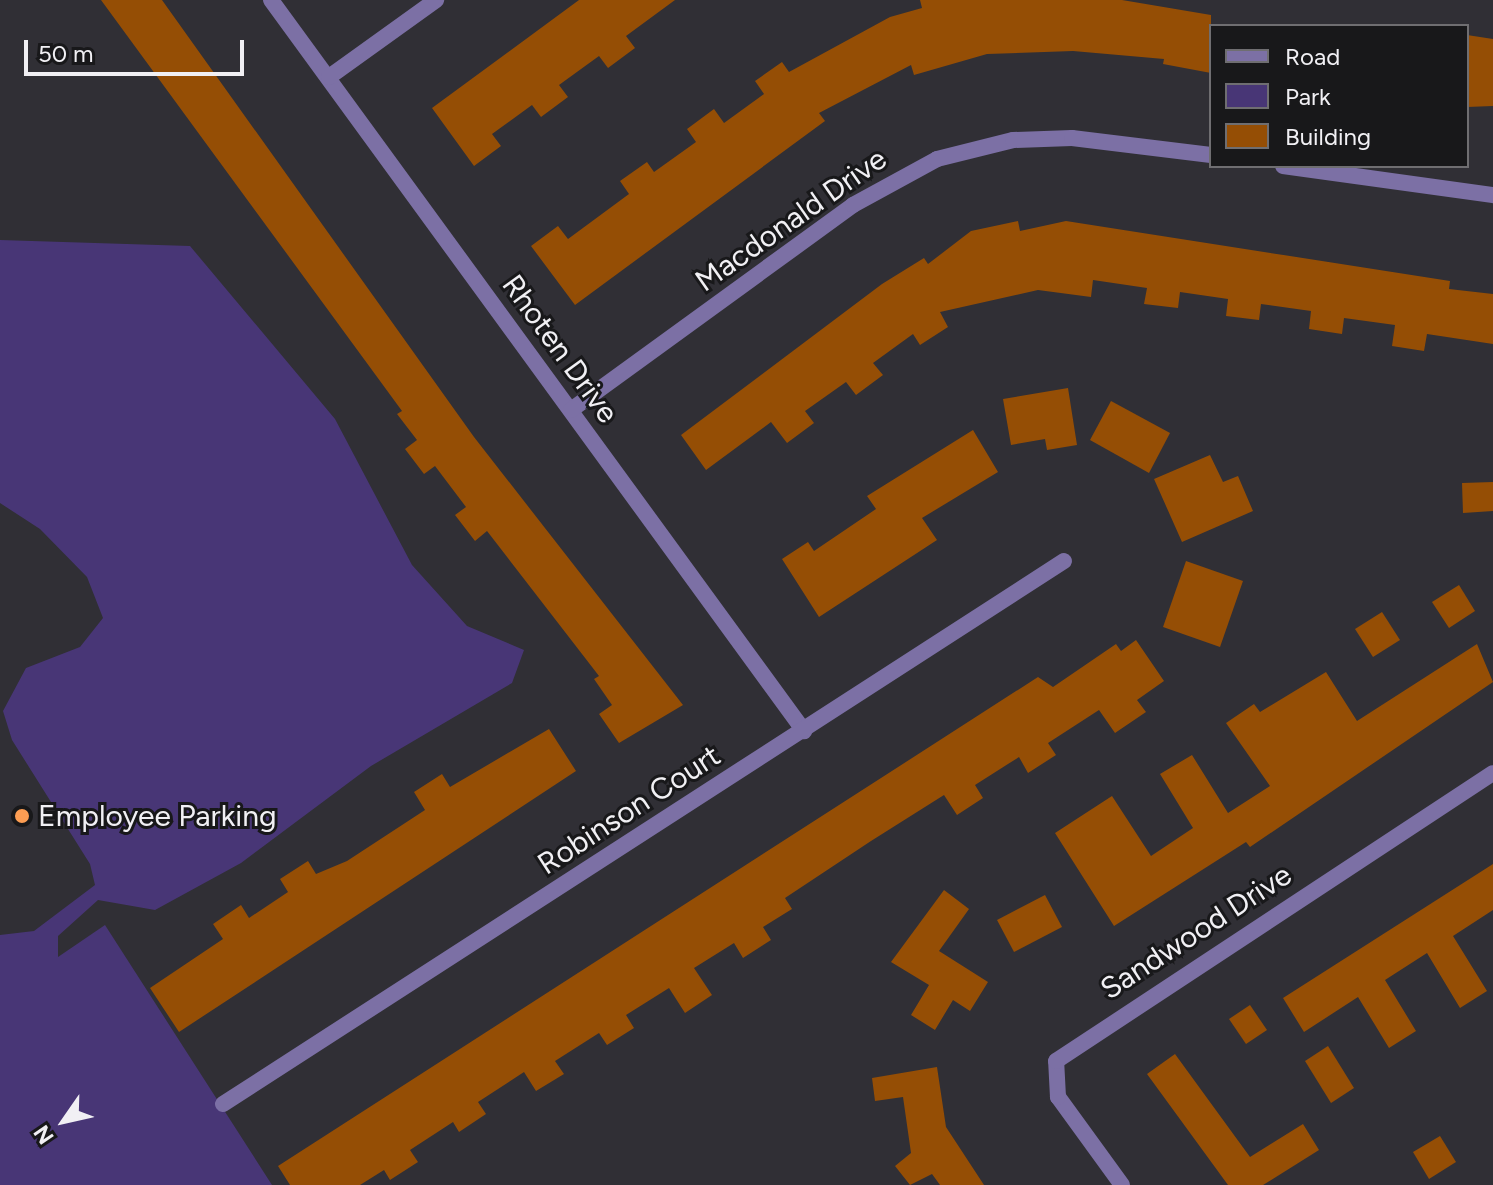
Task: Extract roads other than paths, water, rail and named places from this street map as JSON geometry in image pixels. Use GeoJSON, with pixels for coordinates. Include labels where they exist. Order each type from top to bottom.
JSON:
{"type":"FeatureCollection","features":[{"type":"Feature","properties":{"kind":"street","name":"Rhoten Drive"},"geometry":{"type":"LineString","coordinates":[[271,0],[804,731]]}},
{"type":"Feature","properties":{"kind":"street"},"geometry":{"type":"LineString","coordinates":[[329,77],[436,0]]}},
{"type":"Feature","properties":{"kind":"street","name":"Macdonald Drive"},"geometry":{"type":"LineString","coordinates":[[571,410],[853,205],[937,159],[1013,140],[1072,138],[1209,155]]}},
{"type":"Feature","properties":{"kind":"street"},"geometry":{"type":"LineString","coordinates":[[1297,168],[1493,195]]}},
{"type":"Feature","properties":{"kind":"street","name":"Robinson Court"},"geometry":{"type":"LineString","coordinates":[[223,1104],[1064,561]]}},
{"type":"Feature","properties":{"kind":"street","name":"Sandwood Drive"},"geometry":{"type":"LineString","coordinates":[[1122,1185],[1058,1097],[1056,1061],[1493,773]]}},
{"type":"Feature","properties":{"kind":"place","name":"Employee Parking"},"geometry":{"type":"Point","coordinates":[22,816]}}]}
